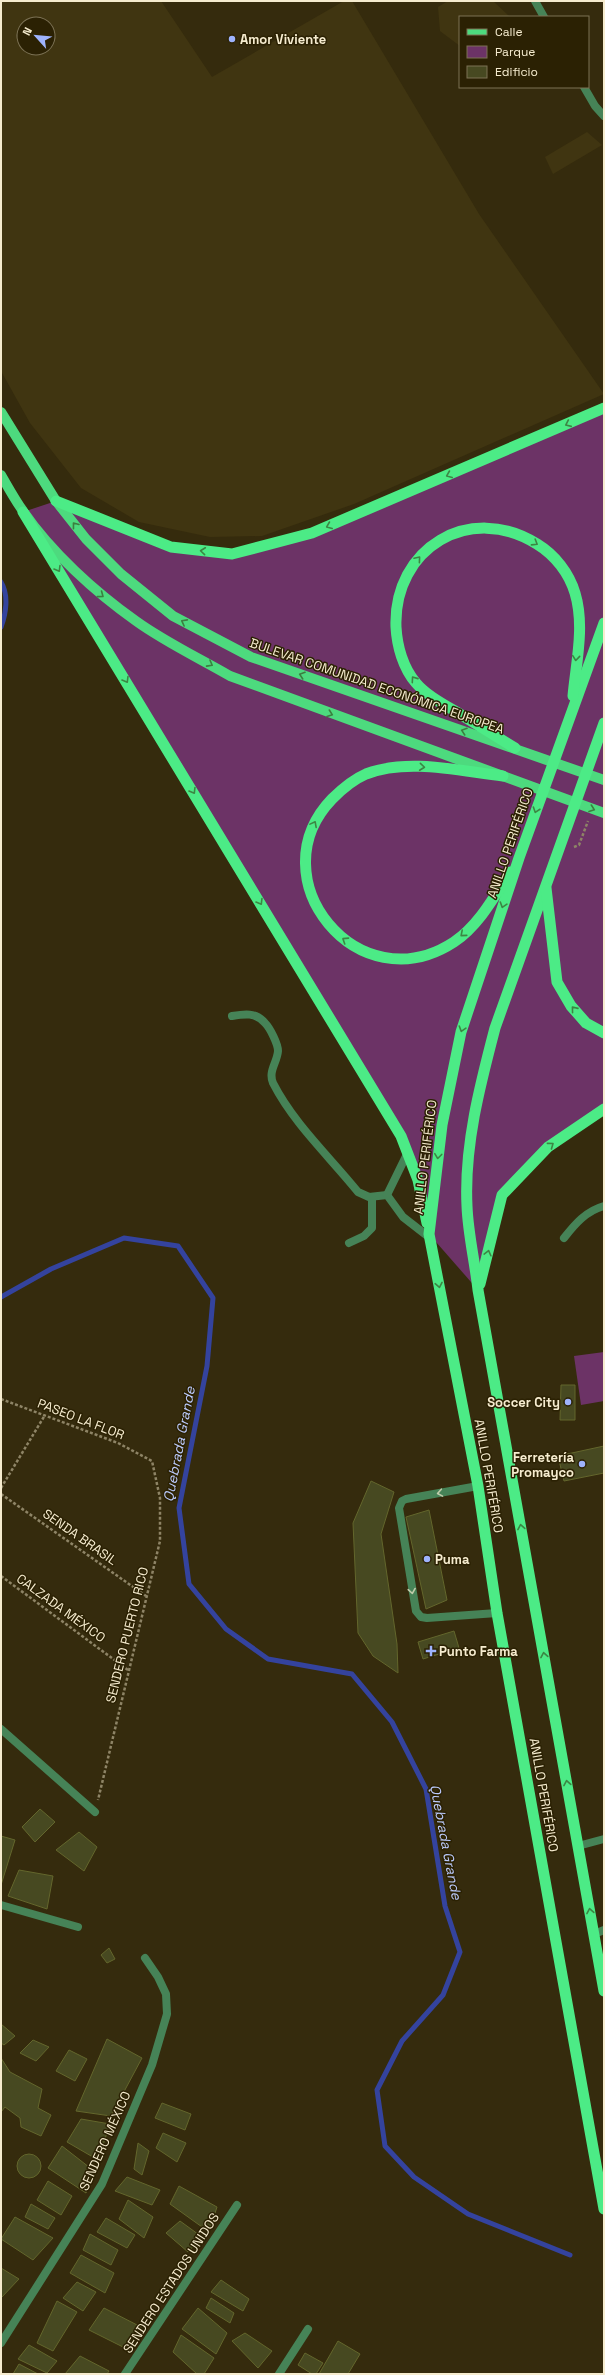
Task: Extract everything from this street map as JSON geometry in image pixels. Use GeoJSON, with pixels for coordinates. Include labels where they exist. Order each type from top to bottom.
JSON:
{"type":"FeatureCollection","features":[{"type":"Feature","properties":{"kind":"highway"},"geometry":{"type":"LineString","coordinates":[[56,501],[171,547],[232,554],[312,533],[604,408]]}},
{"type":"Feature","properties":{"kind":"highway"},"geometry":{"type":"LineString","coordinates":[[23,512],[401,1136],[418,1180],[430,1236]]}},
{"type":"Feature","properties":{"kind":"highway"},"geometry":{"type":"LineString","coordinates":[[515,748],[437,700],[416,683],[405,665],[397,638],[395,609],[402,581],[420,556],[444,538],[469,528],[495,528],[521,534],[546,550],[564,569],[575,594],[580,625],[571,712]]}},
{"type":"Feature","properties":{"kind":"highway","name":"ANILLO PERIFÉRICO"},"geometry":{"type":"LineString","coordinates":[[604,623],[519,858],[461,1032],[442,1125],[430,1236],[478,1486],[497,1613],[604,2209]]}},
{"type":"Feature","properties":{"kind":"highway","name":"ANILLO PERIFÉRICO"},"geometry":{"type":"LineString","coordinates":[[604,723],[495,1028],[482,1075],[473,1125],[467,1205],[478,1290],[578,1846],[599,1932],[604,1991]]}},
{"type":"Feature","properties":{"kind":"highway"},"geometry":{"type":"LineString","coordinates":[[503,776],[413,766],[388,768],[365,775],[343,787],[322,809],[311,831],[305,862],[308,887],[320,914],[338,935],[360,949],[388,960],[423,958],[454,942],[478,921],[519,858]]}},
{"type":"Feature","properties":{"kind":"highway"},"geometry":{"type":"LineString","coordinates":[[546,885],[557,982],[571,1006],[586,1023],[604,1033]]}},
{"type":"Feature","properties":{"kind":"highway"},"geometry":{"type":"LineString","coordinates":[[478,1290],[502,1196],[548,1147],[604,1110]]}},
{"type":"Feature","properties":{"kind":"main road","name":"BULEVAR COMUNIDAD ECONÓMICA EUROPEA"},"geometry":{"type":"LineString","coordinates":[[1,412],[56,501],[86,539],[116,569],[174,616],[251,657],[604,780]]}},
{"type":"Feature","properties":{"kind":"main road"},"geometry":{"type":"LineString","coordinates":[[1,474],[23,512],[63,558],[95,590],[136,621],[230,676],[604,813]]}},
{"type":"Feature","properties":{"kind":"street"},"geometry":{"type":"LineString","coordinates":[[535,1],[543,16]]}},
{"type":"Feature","properties":{"kind":"street"},"geometry":{"type":"LineString","coordinates":[[585,88],[595,106],[604,116]]}},
{"type":"Feature","properties":{"kind":"street"},"geometry":{"type":"LineString","coordinates":[[232,1016],[247,1013],[261,1019],[267,1024],[277,1048],[271,1077],[296,1121],[358,1192],[372,1197],[387,1195]]}},
{"type":"Feature","properties":{"kind":"street"},"geometry":{"type":"LineString","coordinates":[[387,1195],[408,1152]]}},
{"type":"Feature","properties":{"kind":"street"},"geometry":{"type":"LineString","coordinates":[[387,1195],[403,1217],[430,1236]]}},
{"type":"Feature","properties":{"kind":"street"},"geometry":{"type":"LineString","coordinates":[[349,1243],[364,1236],[372,1228],[372,1197]]}},
{"type":"Feature","properties":{"kind":"street"},"geometry":{"type":"LineString","coordinates":[[564,1238],[578,1221],[594,1209],[604,1206]]}},
{"type":"Feature","properties":{"kind":"street"},"geometry":{"type":"LineString","coordinates":[[478,1486],[406,1499],[402,1501],[399,1508],[416,1611],[421,1617],[427,1618],[497,1613]]}},
{"type":"Feature","properties":{"kind":"street"},"geometry":{"type":"LineString","coordinates":[[1,1729],[95,1812]]}},
{"type":"Feature","properties":{"kind":"street"},"geometry":{"type":"LineString","coordinates":[[578,1846],[604,1839]]}},
{"type":"Feature","properties":{"kind":"street"},"geometry":{"type":"LineString","coordinates":[[1,1905],[78,1926]]}},
{"type":"Feature","properties":{"kind":"street","name":"SENDERO MÉXICO"},"geometry":{"type":"LineString","coordinates":[[1,2343],[102,2184],[152,2065],[167,2014],[166,1994],[158,1977],[145,1958]]}},
{"type":"Feature","properties":{"kind":"street","name":"SENDERO ESTADOS UNIDOS"},"geometry":{"type":"LineString","coordinates":[[126,2374],[237,2205]]}},
{"type":"Feature","properties":{"kind":"street"},"geometry":{"type":"LineString","coordinates":[[279,2374],[308,2329]]}},
{"type":"Feature","properties":{"kind":"path","name":"PASEO LA FLOR"},"geometry":{"type":"LineString","coordinates":[[1,1399],[118,1442],[152,1461]]}},
{"type":"Feature","properties":{"kind":"path"},"geometry":{"type":"LineString","coordinates":[[1,1488],[45,1415]]}},
{"type":"Feature","properties":{"kind":"path","name":"SENDERO PUERTO RICO"},"geometry":{"type":"LineString","coordinates":[[95,1812],[160,1541],[160,1498],[152,1461]]}},
{"type":"Feature","properties":{"kind":"path","name":"SENDA BRASIL"},"geometry":{"type":"LineString","coordinates":[[1,1494],[147,1596]]}},
{"type":"Feature","properties":{"kind":"path","name":"CALZADA MÉXICO"},"geometry":{"type":"LineString","coordinates":[[1,1576],[128,1670]]}},
{"type":"Feature","properties":{"kind":"shaded area"},"geometry":{"type":"Polygon","coordinates":[[[1,1],[161,1],[212,77],[344,1],[352,1],[479,214],[604,394],[354,504],[262,536],[210,537],[139,522],[81,488],[30,423],[1,371],[1,1]]]}},
{"type":"Feature","properties":{"kind":"shaded area"},"geometry":{"type":"Polygon","coordinates":[[[448,1],[493,1],[509,16],[459,16],[459,45],[440,31],[438,7],[448,1]]]}},
{"type":"Feature","properties":{"kind":"shaded area"},"geometry":{"type":"Polygon","coordinates":[[[587,132],[602,145],[553,174],[545,157],[587,132]]]}},
{"type":"Feature","properties":{"kind":"green space"},"geometry":{"type":"Polygon","coordinates":[[[604,408],[604,1109],[548,1147],[502,1195],[478,1290],[429,1234],[401,1136],[23,512],[56,501],[171,547],[232,554],[312,533],[604,408]]]}},
{"type":"Feature","properties":{"kind":"green space"},"geometry":{"type":"Polygon","coordinates":[[[604,1352],[604,1401],[581,1405],[574,1356],[604,1352]]]}},
{"type":"Feature","properties":{"kind":"building","name":"Soccer City"},"geometry":{"type":"Polygon","coordinates":[[[561,1385],[575,1385],[575,1420],[560,1420],[561,1385]]]}},
{"type":"Feature","properties":{"kind":"building","name":"Ferretería Promayco"},"geometry":{"type":"Polygon","coordinates":[[[604,1446],[604,1473],[564,1481],[558,1456],[604,1446]]]}},
{"type":"Feature","properties":{"kind":"building"},"geometry":{"type":"Polygon","coordinates":[[[371,1481],[394,1492],[381,1534],[397,1644],[398,1673],[373,1656],[358,1633],[353,1523],[371,1481]]]}},
{"type":"Feature","properties":{"kind":"building","name":"Puma"},"geometry":{"type":"Polygon","coordinates":[[[429,1510],[447,1600],[426,1609],[406,1517],[429,1510]]]}},
{"type":"Feature","properties":{"kind":"building"},"geometry":{"type":"Polygon","coordinates":[[[454,1631],[459,1648],[423,1659],[418,1642],[454,1631]]]}},
{"type":"Feature","properties":{"kind":"building"},"geometry":{"type":"Polygon","coordinates":[[[40,1809],[55,1822],[35,1842],[22,1827],[40,1809]]]}},
{"type":"Feature","properties":{"kind":"building"},"geometry":{"type":"Polygon","coordinates":[[[79,1832],[97,1847],[84,1871],[56,1850],[79,1832]]]}},
{"type":"Feature","properties":{"kind":"building"},"geometry":{"type":"Polygon","coordinates":[[[1,1836],[15,1840],[1,1885],[1,1836]]]}},
{"type":"Feature","properties":{"kind":"building"},"geometry":{"type":"Polygon","coordinates":[[[19,1870],[53,1876],[47,1909],[8,1896],[19,1870]]]}},
{"type":"Feature","properties":{"kind":"building"},"geometry":{"type":"Polygon","coordinates":[[[109,1948],[115,1959],[107,1963],[101,1955],[109,1948]]]}},
{"type":"Feature","properties":{"kind":"building"},"geometry":{"type":"Polygon","coordinates":[[[1,2024],[15,2036],[4,2045],[1,2043],[1,2024]]]}},
{"type":"Feature","properties":{"kind":"building"},"geometry":{"type":"Polygon","coordinates":[[[107,2039],[142,2058],[111,2116],[76,2111],[107,2039]]]}},
{"type":"Feature","properties":{"kind":"building"},"geometry":{"type":"Polygon","coordinates":[[[33,2040],[49,2047],[36,2061],[20,2053],[33,2040]]]}},
{"type":"Feature","properties":{"kind":"building"},"geometry":{"type":"Polygon","coordinates":[[[69,2050],[87,2059],[75,2081],[56,2071],[69,2050]]]}},
{"type":"Feature","properties":{"kind":"building"},"geometry":{"type":"Polygon","coordinates":[[[1,2058],[10,2072],[42,2089],[38,2108],[51,2115],[41,2136],[21,2127],[20,2118],[5,2107],[1,2112],[1,2058]]]}},
{"type":"Feature","properties":{"kind":"building"},"geometry":{"type":"Polygon","coordinates":[[[162,2103],[191,2114],[185,2130],[155,2118],[162,2103]]]}},
{"type":"Feature","properties":{"kind":"building"},"geometry":{"type":"Polygon","coordinates":[[[81,2119],[110,2124],[98,2160],[67,2142],[81,2119]]]}},
{"type":"Feature","properties":{"kind":"building"},"geometry":{"type":"Polygon","coordinates":[[[163,2133],[186,2143],[177,2162],[156,2148],[163,2133]]]}},
{"type":"Feature","properties":{"kind":"building"},"geometry":{"type":"Polygon","coordinates":[[[138,2143],[149,2151],[142,2175],[134,2169],[138,2143]]]}},
{"type":"Feature","properties":{"kind":"building"},"geometry":{"type":"Polygon","coordinates":[[[62,2146],[94,2171],[86,2193],[48,2168],[62,2146]]]}},
{"type":"Feature","properties":{"kind":"building"},"geometry":{"type":"Polygon","coordinates":[[[29,2154],[38,2157],[41,2166],[38,2175],[29,2178],[20,2175],[17,2166],[20,2157],[29,2154]]]}},
{"type":"Feature","properties":{"kind":"building"},"geometry":{"type":"Polygon","coordinates":[[[127,2177],[160,2190],[152,2205],[115,2191],[127,2177]]]}},
{"type":"Feature","properties":{"kind":"building"},"geometry":{"type":"Polygon","coordinates":[[[48,2181],[72,2196],[61,2215],[37,2200],[48,2181]]]}},
{"type":"Feature","properties":{"kind":"building"},"geometry":{"type":"Polygon","coordinates":[[[179,2186],[217,2207],[209,2232],[170,2204],[179,2186]]]}},
{"type":"Feature","properties":{"kind":"building"},"geometry":{"type":"Polygon","coordinates":[[[128,2200],[153,2217],[144,2238],[119,2219],[128,2200]]]}},
{"type":"Feature","properties":{"kind":"building"},"geometry":{"type":"Polygon","coordinates":[[[31,2204],[55,2218],[48,2229],[25,2217],[31,2204]]]}},
{"type":"Feature","properties":{"kind":"building"},"geometry":{"type":"Polygon","coordinates":[[[15,2217],[53,2238],[33,2260],[1,2239],[15,2217]]]}},
{"type":"Feature","properties":{"kind":"building"},"geometry":{"type":"Polygon","coordinates":[[[106,2218],[135,2235],[127,2248],[97,2232],[106,2218]]]}},
{"type":"Feature","properties":{"kind":"building"},"geometry":{"type":"Polygon","coordinates":[[[180,2221],[202,2237],[188,2252],[166,2233],[180,2221]]]}},
{"type":"Feature","properties":{"kind":"building"},"geometry":{"type":"Polygon","coordinates":[[[90,2234],[118,2250],[111,2265],[83,2250],[90,2234]]]}},
{"type":"Feature","properties":{"kind":"building"},"geometry":{"type":"Polygon","coordinates":[[[81,2255],[114,2273],[105,2293],[70,2273],[81,2255]]]}},
{"type":"Feature","properties":{"kind":"building"},"geometry":{"type":"Polygon","coordinates":[[[1,2268],[19,2279],[1,2298],[1,2268]]]}},
{"type":"Feature","properties":{"kind":"building"},"geometry":{"type":"Polygon","coordinates":[[[221,2280],[249,2299],[243,2311],[211,2292],[221,2280]]]}},
{"type":"Feature","properties":{"kind":"building"},"geometry":{"type":"Polygon","coordinates":[[[77,2282],[96,2292],[83,2311],[63,2298],[77,2282]]]}},
{"type":"Feature","properties":{"kind":"building"},"geometry":{"type":"Polygon","coordinates":[[[211,2298],[234,2313],[230,2323],[206,2308],[211,2298]]]}},
{"type":"Feature","properties":{"kind":"building"},"geometry":{"type":"Polygon","coordinates":[[[57,2301],[77,2312],[53,2351],[37,2343],[57,2301]]]}},
{"type":"Feature","properties":{"kind":"building"},"geometry":{"type":"Polygon","coordinates":[[[104,2308],[141,2327],[129,2350],[89,2330],[104,2308]]]}},
{"type":"Feature","properties":{"kind":"building"},"geometry":{"type":"Polygon","coordinates":[[[198,2308],[227,2333],[216,2354],[182,2329],[198,2308]]]}},
{"type":"Feature","properties":{"kind":"building"},"geometry":{"type":"Polygon","coordinates":[[[245,2333],[272,2351],[258,2368],[232,2341],[245,2333]]]}},
{"type":"Feature","properties":{"kind":"building"},"geometry":{"type":"Polygon","coordinates":[[[181,2335],[214,2358],[204,2374],[197,2374],[173,2352],[181,2335]]]}},
{"type":"Feature","properties":{"kind":"building"},"geometry":{"type":"Polygon","coordinates":[[[338,2341],[360,2354],[348,2374],[319,2374],[338,2341]]]}},
{"type":"Feature","properties":{"kind":"building"},"geometry":{"type":"Polygon","coordinates":[[[29,2345],[57,2361],[47,2373],[18,2359],[29,2345]]]}},
{"type":"Feature","properties":{"kind":"building"},"geometry":{"type":"Polygon","coordinates":[[[305,2353],[323,2363],[316,2374],[312,2374],[298,2365],[305,2353]]]}},
{"type":"Feature","properties":{"kind":"building"},"geometry":{"type":"Polygon","coordinates":[[[80,2356],[109,2371],[107,2374],[65,2374],[80,2356]]]}},
{"type":"Feature","properties":{"kind":"building"},"geometry":{"type":"Polygon","coordinates":[[[19,2364],[38,2374],[13,2374],[19,2364]]]}},
{"type":"Feature","properties":{"kind":"waterway","name":"Quebrada Grande"},"geometry":{"type":"LineString","coordinates":[[1,582],[4,587],[6,599],[1,627]]}},
{"type":"Feature","properties":{"kind":"waterway","name":"Quebrada Grande"},"geometry":{"type":"LineString","coordinates":[[1,1297],[51,1269],[124,1238],[178,1246],[213,1298],[207,1366],[179,1508],[189,1584],[226,1629],[268,1659],[352,1674],[392,1722],[426,1789],[445,1906],[460,1952],[443,1995],[402,2041],[377,2090],[385,2146],[414,2177],[468,2214],[570,2255]]}},
{"type":"Feature","properties":{"kind":"place","name":"Amor Viviente"},"geometry":{"type":"Point","coordinates":[232,39]}},
{"type":"Feature","properties":{"kind":"place","name":"Soccer City"},"geometry":{"type":"Point","coordinates":[568,1402]}},
{"type":"Feature","properties":{"kind":"place","name":"Ferretería Promayco"},"geometry":{"type":"Point","coordinates":[582,1464]}},
{"type":"Feature","properties":{"kind":"place","name":"Puma"},"geometry":{"type":"Point","coordinates":[427,1559]}},
{"type":"Feature","properties":{"kind":"place","name":"Punto Farma"},"geometry":{"type":"Point","coordinates":[431,1651]}}]}
